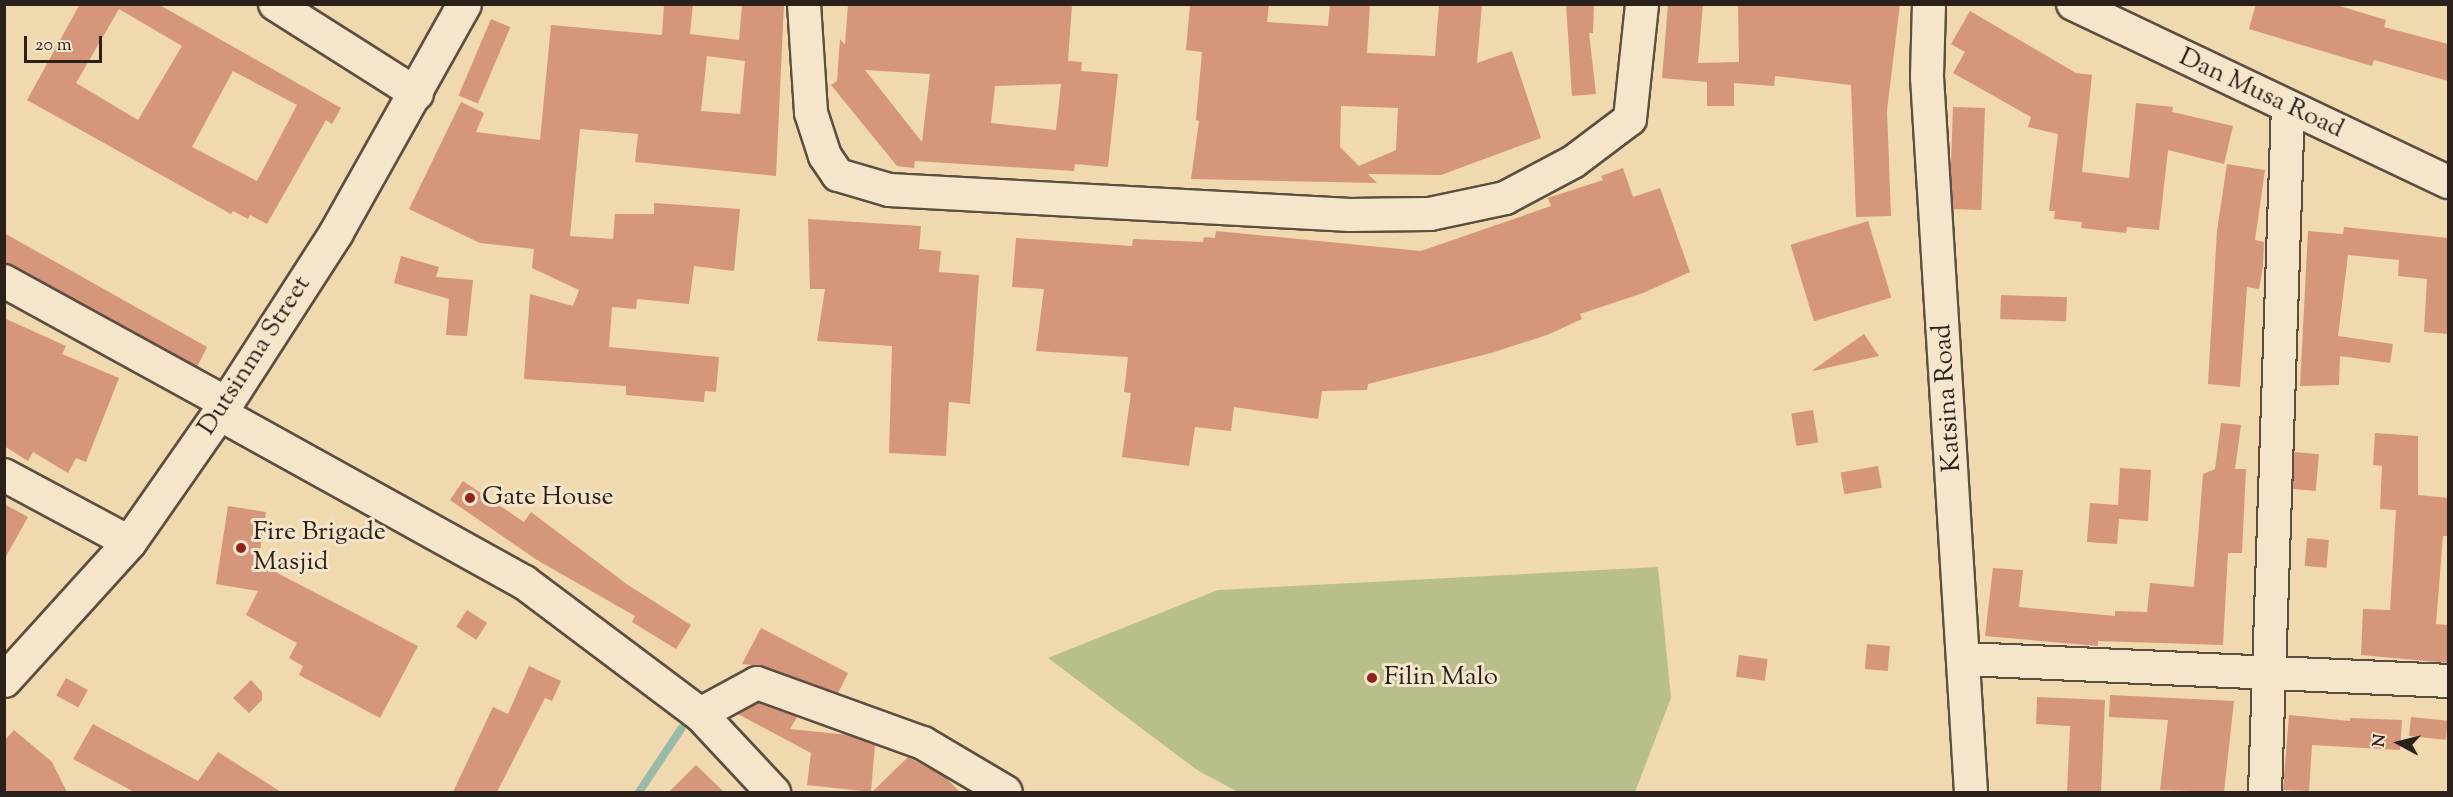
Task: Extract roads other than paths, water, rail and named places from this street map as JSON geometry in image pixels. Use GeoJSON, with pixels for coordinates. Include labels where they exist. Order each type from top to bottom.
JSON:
{"type":"FeatureCollection","features":[{"type":"Feature","properties":{"kind":"street"},"geometry":{"type":"LineString","coordinates":[[275,4],[417,93]]}},
{"type":"Feature","properties":{"kind":"street","name":"Dutsinma Street"},"geometry":{"type":"LineString","coordinates":[[4,680],[129,542],[222,408],[336,232],[417,93],[464,4]]}},
{"type":"Feature","properties":{"kind":"street"},"geometry":{"type":"LineString","coordinates":[[804,4],[811,113],[825,156],[838,175],[889,190],[1362,215],[1430,214],[1505,198],[1573,162],[1630,119],[1642,4]]}},
{"type":"Feature","properties":{"kind":"street","name":"Katsina Road"},"geometry":{"type":"LineString","coordinates":[[1929,4],[1926,77],[1965,659],[1971,792]]}},
{"type":"Feature","properties":{"kind":"street","name":"Dan Musa Road"},"geometry":{"type":"LineString","coordinates":[[2073,4],[2448,182]]}},
{"type":"Feature","properties":{"kind":"street"},"geometry":{"type":"LineString","coordinates":[[2265,792],[2288,107]]}},
{"type":"Feature","properties":{"kind":"street"},"geometry":{"type":"LineString","coordinates":[[4,281],[524,582],[700,714],[772,792]]}},
{"type":"Feature","properties":{"kind":"street"},"geometry":{"type":"LineString","coordinates":[[4,475],[129,542]]}},
{"type":"Feature","properties":{"kind":"street"},"geometry":{"type":"LineString","coordinates":[[1965,659],[2268,675],[2448,681]]}},
{"type":"Feature","properties":{"kind":"street"},"geometry":{"type":"LineString","coordinates":[[700,714],[757,683],[923,743],[1006,792]]}},
{"type":"Feature","properties":{"kind":"waterway"},"geometry":{"type":"LineString","coordinates":[[639,792],[681,729]]}},
{"type":"Feature","properties":{"kind":"place","name":"Gate House"},"geometry":{"type":"Point","coordinates":[470,498]}},
{"type":"Feature","properties":{"kind":"place","name":"Fire Brigade Masjid"},"geometry":{"type":"Point","coordinates":[241,548]}},
{"type":"Feature","properties":{"kind":"place","name":"Filin Malo"},"geometry":{"type":"Point","coordinates":[1372,678]}}]}
